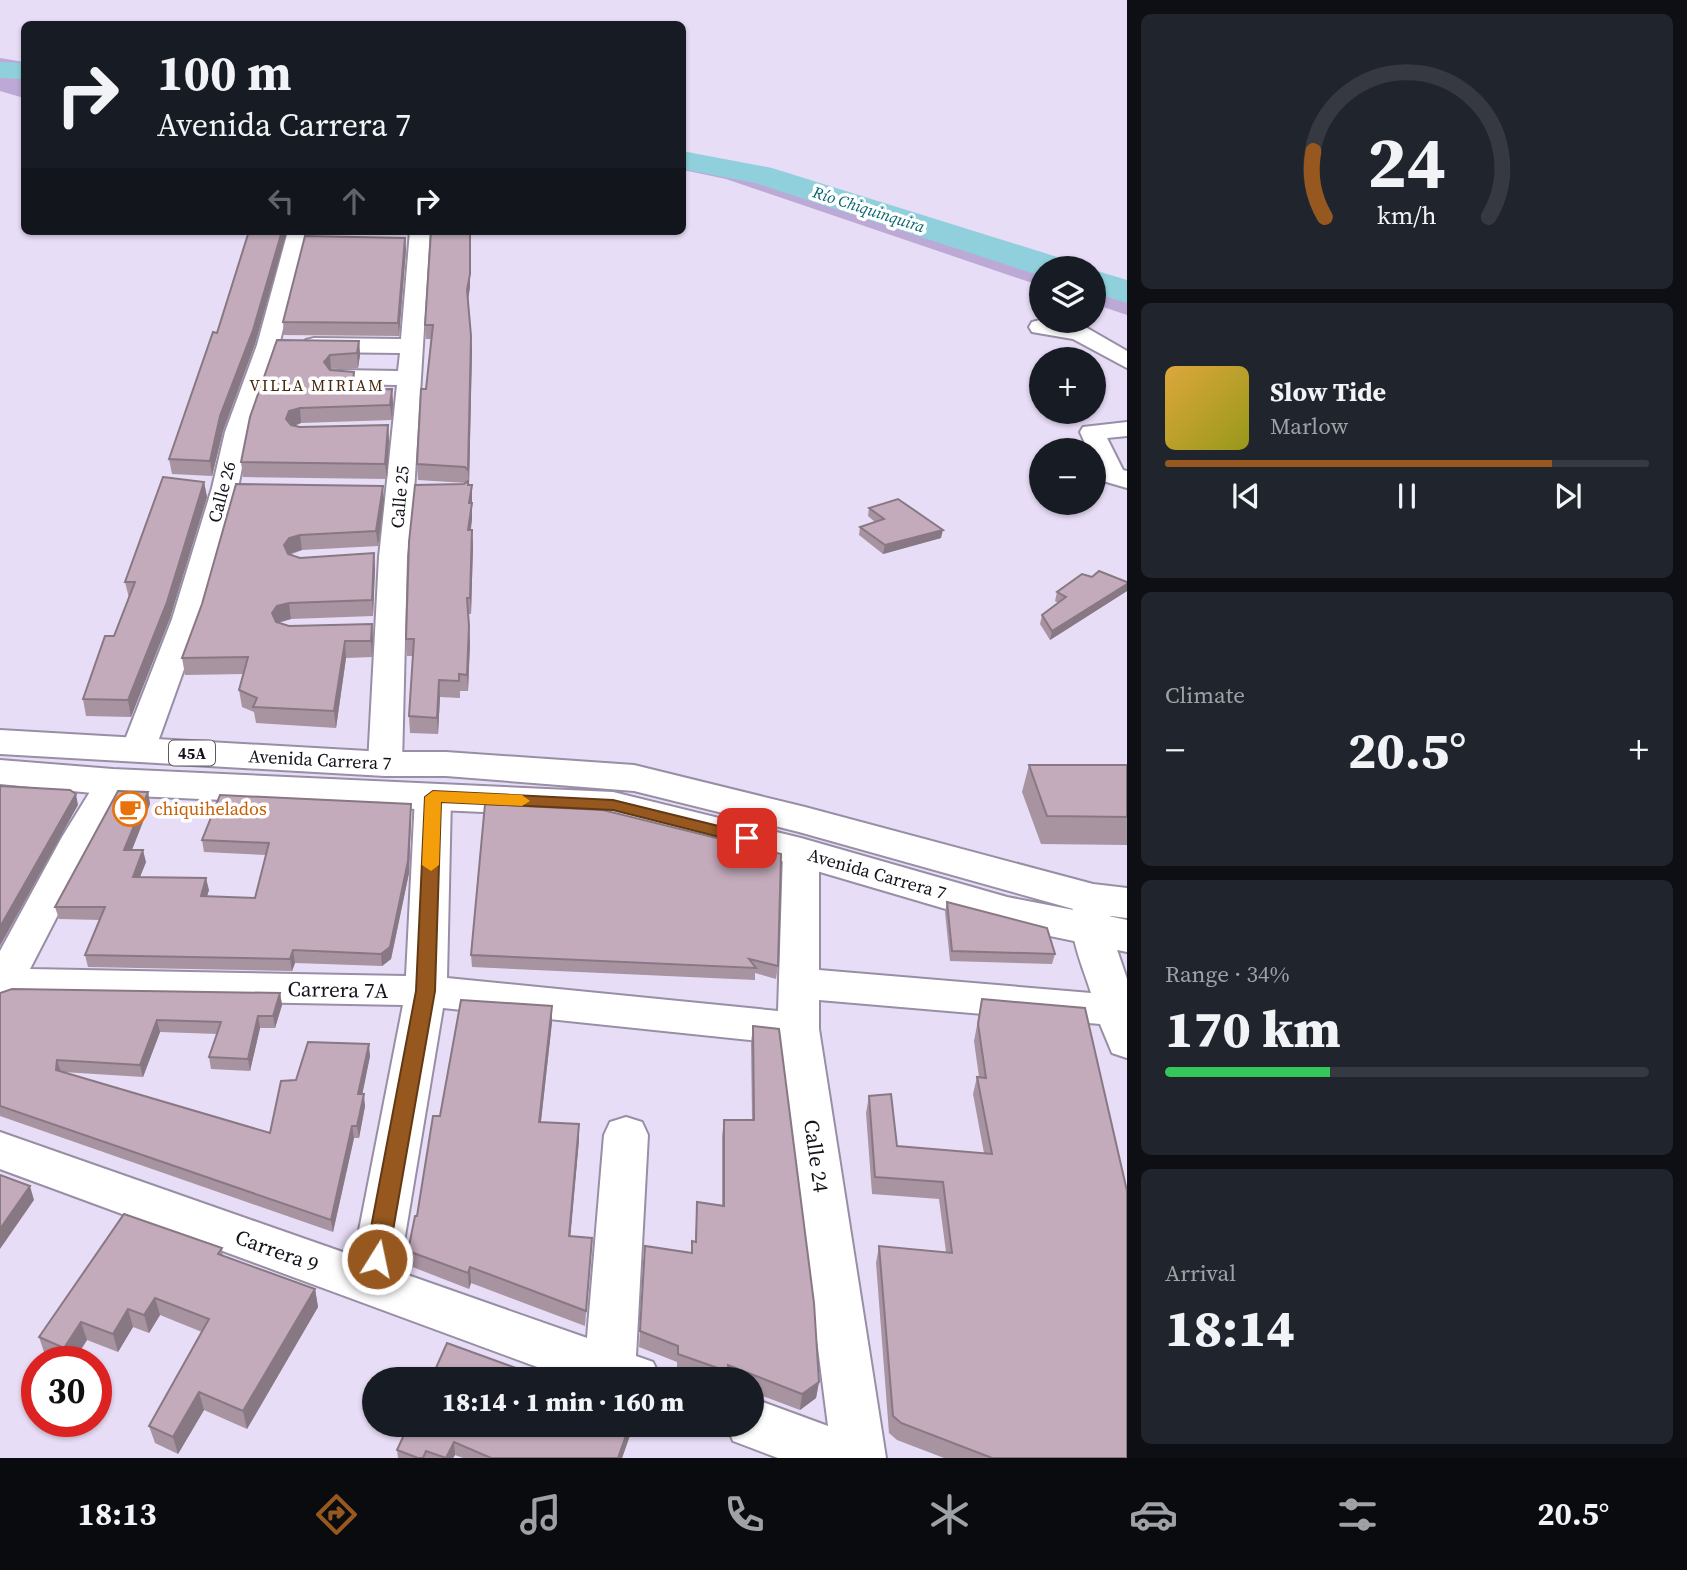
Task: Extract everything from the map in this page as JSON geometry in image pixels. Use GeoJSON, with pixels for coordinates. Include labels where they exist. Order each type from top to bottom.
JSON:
{"type":"FeatureCollection","features":[{"type":"Feature","properties":{"kind":"main road","name":"Avenida Carrera 7"},"geometry":{"type":"LineString","coordinates":[[0,742],[385,764],[446,764],[634,778],[805,820],[1109,917]]}},
{"type":"Feature","properties":{"kind":"main road","name":"Avenida Carrera 7"},"geometry":{"type":"LineString","coordinates":[[0,772],[113,782],[613,805],[801,852],[1007,912],[1109,917]]}},
{"type":"Feature","properties":{"kind":"street","name":"Calle 26"},"geometry":{"type":"LineString","coordinates":[[138,750],[187,619],[213,487],[237,432],[268,345],[301,237]]}},
{"type":"Feature","properties":{"kind":"street","name":"Calle 25"},"geometry":{"type":"LineString","coordinates":[[385,764],[379,629],[380,557],[401,492],[392,430],[408,378],[416,238]]}},
{"type":"Feature","properties":{"kind":"street"},"geometry":{"type":"LineString","coordinates":[[1079,333],[1127,361]]}},
{"type":"Feature","properties":{"kind":"street"},"geometry":{"type":"LineString","coordinates":[[268,345],[410,346]]}},
{"type":"Feature","properties":{"kind":"street"},"geometry":{"type":"LineString","coordinates":[[340,377],[408,378]]}},
{"type":"Feature","properties":{"kind":"street"},"geometry":{"type":"LineString","coordinates":[[1127,429],[1092,432],[1112,475],[1127,480]]}},
{"type":"Feature","properties":{"kind":"street"},"geometry":{"type":"LineString","coordinates":[[213,487],[252,489]]}},
{"type":"Feature","properties":{"kind":"street"},"geometry":{"type":"LineString","coordinates":[[374,492],[429,492]]}},
{"type":"Feature","properties":{"kind":"street"},"geometry":{"type":"LineString","coordinates":[[1,986],[80,836],[113,782]]}},
{"type":"Feature","properties":{"kind":"street"},"geometry":{"type":"LineString","coordinates":[[372,1286],[426,991],[433,797]]}},
{"type":"Feature","properties":{"kind":"street","name":"Calle 24"},"geometry":{"type":"LineString","coordinates":[[801,852],[797,1029],[859,1458]]}},
{"type":"Feature","properties":{"kind":"street"},"geometry":{"type":"LineString","coordinates":[[798,982],[1122,1026],[1109,917]]}},
{"type":"Feature","properties":{"kind":"street","name":"Carrera 7A"},"geometry":{"type":"LineString","coordinates":[[1,986],[426,991],[797,1029]]}},
{"type":"Feature","properties":{"kind":"street"},"geometry":{"type":"LineString","coordinates":[[622,1367],[626,1135]]}},
{"type":"Feature","properties":{"kind":"street","name":"Carrera 9"},"geometry":{"type":"LineString","coordinates":[[0,1150],[602,1367]]}},
{"type":"Feature","properties":{"kind":"street"},"geometry":{"type":"LineString","coordinates":[[764,1427],[846,1458]]}},
{"type":"Feature","properties":{"kind":"shaded area"},"geometry":{"type":"Polygon","coordinates":[[[0,58],[21,62],[21,97],[0,91],[0,58]]]}},
{"type":"Feature","properties":{"kind":"shaded area"},"geometry":{"type":"Polygon","coordinates":[[[686,154],[766,169],[1031,256],[1029,256],[1029,282],[726,179],[686,171],[686,154]]]}},
{"type":"Feature","properties":{"kind":"shaded area"},"geometry":{"type":"Polygon","coordinates":[[[1106,280],[1127,287],[1127,315],[1106,308],[1106,280]]]}},
{"type":"Feature","properties":{"kind":"building"},"geometry":{"type":"Polygon","coordinates":[[[248,235],[281,235],[253,330],[220,416],[210,461],[169,459],[213,332],[217,333],[248,235]]]}},
{"type":"Feature","properties":{"kind":"building"},"geometry":{"type":"Polygon","coordinates":[[[431,235],[470,235],[470,274],[467,290],[471,336],[468,470],[465,467],[417,464],[421,389],[426,389],[433,325],[425,325],[431,235]]]}},
{"type":"Feature","properties":{"kind":"building"},"geometry":{"type":"Polygon","coordinates":[[[305,236],[405,238],[398,323],[283,322],[305,236]]]}},
{"type":"Feature","properties":{"kind":"building"},"geometry":{"type":"Polygon","coordinates":[[[277,340],[359,341],[357,353],[330,355],[324,362],[330,370],[354,372],[352,390],[392,389],[390,405],[300,408],[289,411],[286,419],[291,425],[300,427],[388,425],[385,464],[241,462],[250,417],[277,340]]]}},
{"type":"Feature","properties":{"kind":"building"},"geometry":{"type":"Polygon","coordinates":[[[163,477],[204,482],[167,602],[128,700],[83,699],[105,636],[114,636],[135,582],[125,582],[163,477]]]}},
{"type":"Feature","properties":{"kind":"building"},"geometry":{"type":"Polygon","coordinates":[[[468,481],[468,485],[472,485],[469,503],[472,503],[468,530],[472,530],[470,598],[467,598],[467,675],[459,674],[459,681],[439,680],[437,718],[409,716],[414,639],[406,639],[409,542],[415,485],[464,484],[468,481]]]}},
{"type":"Feature","properties":{"kind":"building"},"geometry":{"type":"Polygon","coordinates":[[[236,484],[383,486],[376,531],[300,535],[289,538],[284,545],[288,554],[300,558],[374,553],[372,600],[289,603],[277,606],[272,613],[276,622],[289,626],[372,624],[371,641],[345,641],[334,711],[253,707],[257,698],[239,690],[248,657],[182,658],[202,604],[236,484]]]}},
{"type":"Feature","properties":{"kind":"building"},"geometry":{"type":"Polygon","coordinates":[[[898,499],[943,530],[885,545],[860,527],[884,519],[869,508],[898,499]]]}},
{"type":"Feature","properties":{"kind":"building"},"geometry":{"type":"Polygon","coordinates":[[[1099,571],[1127,584],[1052,631],[1042,615],[1066,597],[1057,592],[1082,574],[1092,577],[1099,571]]]}},
{"type":"Feature","properties":{"kind":"building"},"geometry":{"type":"Polygon","coordinates":[[[1029,765],[1127,765],[1127,817],[1047,816],[1029,765]]]}},
{"type":"Feature","properties":{"kind":"building"},"geometry":{"type":"Polygon","coordinates":[[[0,786],[70,790],[76,794],[0,927],[0,786]]]}},
{"type":"Feature","properties":{"kind":"building"},"geometry":{"type":"Polygon","coordinates":[[[118,791],[148,792],[124,850],[143,850],[133,877],[206,878],[201,896],[255,898],[269,843],[202,840],[220,795],[411,804],[408,861],[390,947],[381,954],[293,950],[290,959],[85,955],[105,907],[55,907],[118,791]]]}},
{"type":"Feature","properties":{"kind":"building"},"geometry":{"type":"Polygon","coordinates":[[[485,804],[603,810],[781,854],[778,966],[749,959],[756,968],[471,955],[485,804]]]}},
{"type":"Feature","properties":{"kind":"building"},"geometry":{"type":"Polygon","coordinates":[[[947,902],[1047,928],[1055,954],[952,951],[947,902]]]}},
{"type":"Feature","properties":{"kind":"building"},"geometry":{"type":"Polygon","coordinates":[[[12,989],[280,993],[273,1016],[258,1016],[248,1059],[209,1057],[221,1022],[157,1020],[140,1065],[57,1060],[56,1070],[270,1133],[281,1081],[296,1080],[308,1042],[369,1044],[358,1094],[364,1094],[357,1126],[352,1126],[331,1220],[0,1106],[0,993],[12,989]]]}},
{"type":"Feature","properties":{"kind":"building"},"geometry":{"type":"Polygon","coordinates":[[[982,999],[1085,1008],[1127,1191],[1127,1458],[992,1458],[901,1423],[893,1416],[879,1246],[952,1253],[943,1182],[875,1177],[869,1096],[891,1094],[897,1146],[992,1154],[977,1077],[986,1078],[978,1024],[982,999]]]}},
{"type":"Feature","properties":{"kind":"building"},"geometry":{"type":"Polygon","coordinates":[[[461,1000],[552,1006],[539,1122],[579,1124],[569,1236],[592,1238],[586,1311],[470,1267],[468,1273],[408,1251],[417,1216],[433,1116],[440,1116],[461,1000]]]}},
{"type":"Feature","properties":{"kind":"building"},"geometry":{"type":"Polygon","coordinates":[[[753,1026],[779,1029],[814,1303],[819,1382],[802,1394],[764,1379],[764,1367],[715,1367],[678,1354],[678,1346],[640,1331],[645,1246],[692,1253],[692,1241],[696,1242],[697,1202],[724,1206],[724,1120],[754,1120],[753,1026]]]}},
{"type":"Feature","properties":{"kind":"building"},"geometry":{"type":"Polygon","coordinates":[[[0,1175],[30,1186],[0,1229],[0,1175]]]}},
{"type":"Feature","properties":{"kind":"building"},"geometry":{"type":"Polygon","coordinates":[[[124,1214],[222,1248],[218,1254],[315,1289],[243,1411],[199,1392],[173,1437],[149,1426],[209,1319],[155,1298],[144,1315],[128,1309],[113,1334],[81,1322],[65,1346],[39,1337],[124,1214]]]}},
{"type":"Feature","properties":{"kind":"building"},"geometry":{"type":"Polygon","coordinates":[[[447,1343],[513,1367],[436,1367],[447,1343]]]}},
{"type":"Feature","properties":{"kind":"building"},"geometry":{"type":"Polygon","coordinates":[[[403,1437],[625,1437],[618,1458],[491,1458],[454,1442],[446,1458],[426,1451],[423,1458],[418,1458],[397,1450],[403,1437]]]}},
{"type":"Feature","properties":{"kind":"waterway","name":"Río Chiquinquira"},"geometry":{"type":"LineString","coordinates":[[0,70],[21,71]]}},
{"type":"Feature","properties":{"kind":"waterway","name":"Río Chiquinquira"},"geometry":{"type":"LineString","coordinates":[[686,161],[761,175],[1029,260]]}},
{"type":"Feature","properties":{"kind":"waterway","name":"Río Chiquinquira"},"geometry":{"type":"LineString","coordinates":[[1106,285],[1127,292]]}},
{"type":"Feature","properties":{"kind":"slow traffic"},"geometry":{"type":"LineString","coordinates":[[431,865],[433,797],[522,801]]}},
{"type":"Feature","properties":{"kind":"place","name":"chiquihelados"},"geometry":{"type":"Point","coordinates":[130,809]}},
{"type":"Feature","properties":{"kind":"district","name":"VILLA MIRIAM"},"geometry":{"type":"Point","coordinates":[317,385]}},
{"type":"Feature","properties":{"kind":"route"},"geometry":{"type":"LineString","coordinates":[[377,1259],[426,991],[433,797],[613,805],[747,838]]}}]}
